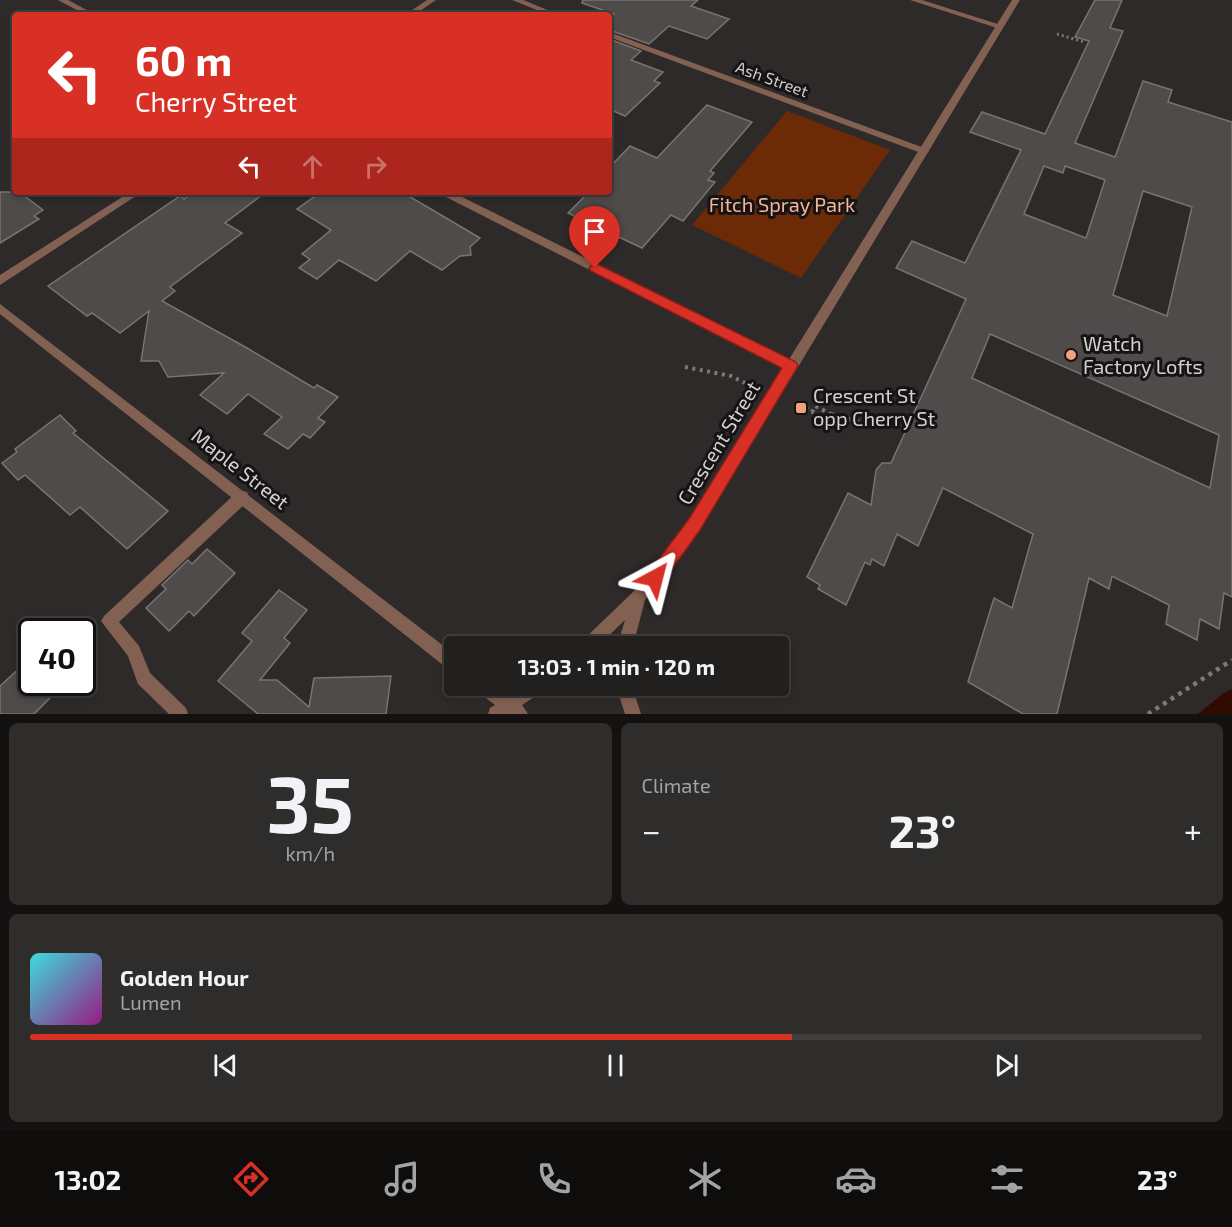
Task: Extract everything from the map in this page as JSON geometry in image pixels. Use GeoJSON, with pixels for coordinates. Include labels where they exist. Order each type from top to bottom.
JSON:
{"type":"FeatureCollection","features":[{"type":"Feature","properties":{"kind":"street"},"geometry":{"type":"LineString","coordinates":[[62,0],[86,12]]}},
{"type":"Feature","properties":{"kind":"street"},"geometry":{"type":"LineString","coordinates":[[414,12],[432,0]]}},
{"type":"Feature","properties":{"kind":"street"},"geometry":{"type":"LineString","coordinates":[[516,0],[548,12]]}},
{"type":"Feature","properties":{"kind":"street"},"geometry":{"type":"LineString","coordinates":[[914,0],[1000,26]]}},
{"type":"Feature","properties":{"kind":"street","name":"Crescent Street"},"geometry":{"type":"LineString","coordinates":[[598,636],[639,597],[695,525],[1016,0]]}},
{"type":"Feature","properties":{"kind":"street","name":"Ash Street"},"geometry":{"type":"LineString","coordinates":[[612,35],[924,151]]}},
{"type":"Feature","properties":{"kind":"street"},"geometry":{"type":"LineString","coordinates":[[0,281],[132,195]]}},
{"type":"Feature","properties":{"kind":"street"},"geometry":{"type":"LineString","coordinates":[[450,195],[791,366]]}},
{"type":"Feature","properties":{"kind":"street","name":"Maple Street"},"geometry":{"type":"LineString","coordinates":[[0,308],[444,655]]}},
{"type":"Feature","properties":{"kind":"street"},"geometry":{"type":"LineString","coordinates":[[180,714],[144,678],[134,651],[109,621],[242,497]]}},
{"type":"Feature","properties":{"kind":"street"},"geometry":{"type":"LineString","coordinates":[[628,636],[639,597]]}},
{"type":"Feature","properties":{"kind":"street"},"geometry":{"type":"LineString","coordinates":[[494,696],[508,711],[525,696]]}},
{"type":"Feature","properties":{"kind":"street"},"geometry":{"type":"LineString","coordinates":[[627,696],[633,714]]}},
{"type":"Feature","properties":{"kind":"path"},"geometry":{"type":"LineString","coordinates":[[1057,34],[1084,42]]}},
{"type":"Feature","properties":{"kind":"path"},"geometry":{"type":"LineString","coordinates":[[685,367],[731,376],[745,383]]}},
{"type":"Feature","properties":{"kind":"path"},"geometry":{"type":"LineString","coordinates":[[799,404],[812,412],[815,406],[832,415],[859,422]]}},
{"type":"Feature","properties":{"kind":"path"},"geometry":{"type":"LineString","coordinates":[[1148,714],[1232,660]]}},
{"type":"Feature","properties":{"kind":"green space","name":"Fitch Spray Park"},"geometry":{"type":"Polygon","coordinates":[[[787,111],[890,150],[801,278],[692,225],[787,111]]]}},
{"type":"Feature","properties":{"kind":"shaded area"},"geometry":{"type":"Polygon","coordinates":[[[1232,689],[1232,714],[1198,714],[1222,694],[1232,689]]]}},
{"type":"Feature","properties":{"kind":"building"},"geometry":{"type":"Polygon","coordinates":[[[583,0],[698,0],[691,6],[729,19],[707,39],[669,26],[649,44],[612,31],[614,14],[612,12],[582,3],[583,0]]]}},
{"type":"Feature","properties":{"kind":"building","name":"Watch Factory Lofts"},"geometry":{"type":"Polygon","coordinates":[[[1095,0],[1122,0],[1110,28],[1123,31],[1075,143],[1115,157],[1143,81],[1172,90],[1168,102],[1232,122],[1232,597],[1224,593],[1219,629],[1200,619],[1197,640],[1166,624],[1169,605],[1112,576],[1109,589],[1089,578],[1057,714],[1023,714],[968,682],[994,598],[1012,608],[1033,534],[943,488],[918,546],[897,534],[884,566],[872,559],[870,565],[865,562],[846,605],[818,589],[820,585],[807,577],[848,493],[871,505],[876,470],[882,463],[891,463],[966,299],[896,268],[912,241],[965,263],[1021,150],[970,132],[982,112],[1045,134],[1089,41],[1075,37],[1095,0]],[[1044,166],[1024,214],[1086,238],[1105,180],[1065,166],[1063,173],[1044,166]],[[1143,191],[1113,295],[1167,316],[1192,207],[1143,191]],[[990,334],[972,378],[1210,488],[1219,435],[990,334]]]}},
{"type":"Feature","properties":{"kind":"building"},"geometry":{"type":"Polygon","coordinates":[[[612,40],[641,51],[631,60],[663,72],[654,81],[660,83],[625,116],[612,110],[612,40]]]}},
{"type":"Feature","properties":{"kind":"building"},"geometry":{"type":"Polygon","coordinates":[[[707,105],[752,122],[710,171],[714,173],[708,180],[715,182],[683,221],[671,215],[642,248],[568,213],[586,195],[612,195],[612,165],[630,146],[657,158],[707,105]]]}},
{"type":"Feature","properties":{"kind":"building"},"geometry":{"type":"Polygon","coordinates":[[[0,192],[23,195],[43,210],[34,216],[39,219],[0,243],[0,192]]]}},
{"type":"Feature","properties":{"kind":"building"},"geometry":{"type":"Polygon","coordinates":[[[190,195],[262,195],[225,223],[242,233],[170,287],[175,291],[162,301],[314,388],[317,385],[338,397],[318,418],[325,422],[310,438],[303,434],[288,449],[264,434],[282,417],[248,394],[227,414],[200,395],[224,373],[168,377],[159,361],[141,361],[149,311],[120,333],[92,313],[87,316],[48,286],[180,196],[184,199],[190,195]]]}},
{"type":"Feature","properties":{"kind":"building"},"geometry":{"type":"Polygon","coordinates":[[[317,195],[407,195],[480,238],[470,247],[471,255],[460,256],[442,270],[410,251],[376,281],[339,260],[317,279],[299,268],[310,259],[302,254],[331,230],[297,209],[317,195]]]}},
{"type":"Feature","properties":{"kind":"building"},"geometry":{"type":"Polygon","coordinates":[[[60,415],[76,431],[73,433],[168,511],[127,549],[80,507],[70,515],[25,475],[18,480],[2,463],[17,452],[15,449],[60,415]]]}},
{"type":"Feature","properties":{"kind":"building"},"geometry":{"type":"Polygon","coordinates":[[[207,549],[235,573],[194,616],[189,611],[169,631],[146,608],[166,589],[162,585],[188,560],[192,564],[207,549]]]}},
{"type":"Feature","properties":{"kind":"building"},"geometry":{"type":"Polygon","coordinates":[[[279,590],[307,610],[284,638],[290,643],[260,680],[277,680],[309,707],[314,678],[391,676],[386,714],[258,714],[218,681],[252,641],[242,633],[279,590]]]}},
{"type":"Feature","properties":{"kind":"building"},"geometry":{"type":"Polygon","coordinates":[[[18,670],[18,696],[52,696],[34,714],[0,714],[0,686],[18,670]]]}},
{"type":"Feature","properties":{"kind":"place","name":"Watch Factory Lofts"},"geometry":{"type":"Point","coordinates":[1071,355]}},
{"type":"Feature","properties":{"kind":"place","name":"Crescent St opp Cherry St"},"geometry":{"type":"Point","coordinates":[801,408]}},
{"type":"Feature","properties":{"kind":"route"},"geometry":{"type":"LineString","coordinates":[[595,268],[791,366],[695,525],[655,578]]}}]}
